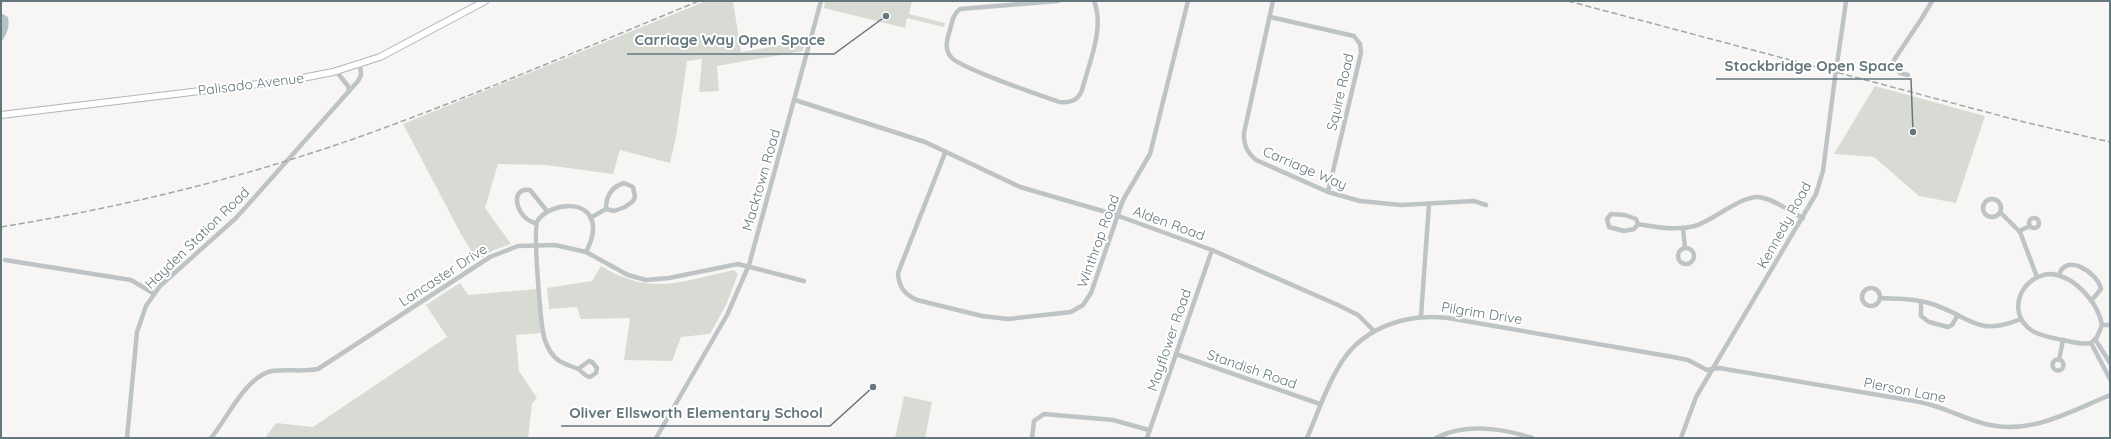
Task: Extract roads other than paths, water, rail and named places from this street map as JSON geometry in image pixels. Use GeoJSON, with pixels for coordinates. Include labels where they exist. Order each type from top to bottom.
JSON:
{"type":"FeatureCollection","features":[{"type":"Feature","properties":{"kind":"main road","name":"Palisado Avenue"},"geometry":{"type":"LineString","coordinates":[[1,115],[292,80],[336,71],[360,64],[398,49],[485,1]]}},
{"type":"Feature","properties":{"kind":"street","name":"Macktown Road"},"geometry":{"type":"LineString","coordinates":[[656,438],[727,315],[749,265],[821,1]]}},
{"type":"Feature","properties":{"kind":"street"},"geometry":{"type":"LineString","coordinates":[[1058,1],[960,9],[952,20],[947,42],[948,54],[954,60],[984,73],[1059,102],[1071,102],[1080,96],[1098,29],[1094,1]]}},
{"type":"Feature","properties":{"kind":"street","name":"Winthrop Road"},"geometry":{"type":"LineString","coordinates":[[945,153],[898,272],[901,288],[907,296],[917,300],[999,319],[1064,313],[1077,309],[1087,302],[1129,189],[1150,154],[1188,1]]}},
{"type":"Feature","properties":{"kind":"street","name":"Carriage Way"},"geometry":{"type":"LineString","coordinates":[[1273,1],[1244,133],[1246,148],[1249,154],[1256,160],[1328,192],[1360,201],[1401,205],[1474,201],[1486,205]]}},
{"type":"Feature","properties":{"kind":"street","name":"Kennedy Road"},"geometry":{"type":"LineString","coordinates":[[1680,438],[1696,397],[1816,194],[1821,180],[1846,1]]}},
{"type":"Feature","properties":{"kind":"street"},"geometry":{"type":"LineString","coordinates":[[1908,75],[1900,73],[1894,65],[1894,60],[1932,1]]}},
{"type":"Feature","properties":{"kind":"street","name":"Squire Road"},"geometry":{"type":"LineString","coordinates":[[1270,17],[1354,36],[1360,44],[1361,53],[1328,192]]}},
{"type":"Feature","properties":{"kind":"street","name":"Hayden Station Road"},"geometry":{"type":"LineString","coordinates":[[127,438],[137,332],[146,306],[154,293],[236,218],[349,92],[360,77],[360,64]]}},
{"type":"Feature","properties":{"kind":"street"},"geometry":{"type":"LineString","coordinates":[[336,71],[348,86],[349,92]]}},
{"type":"Feature","properties":{"kind":"street","name":"Alden Road"},"geometry":{"type":"LineString","coordinates":[[795,100],[902,134],[1014,184],[1118,216],[1212,250],[1338,305],[1358,315],[1374,331]]}},
{"type":"Feature","properties":{"kind":"street"},"geometry":{"type":"LineString","coordinates":[[590,218],[606,210],[614,211],[633,201],[635,197],[633,187],[624,183],[612,189],[606,202],[606,210]]}},
{"type":"Feature","properties":{"kind":"street"},"geometry":{"type":"LineString","coordinates":[[536,224],[527,219],[519,209],[516,198],[518,194],[521,191],[530,190],[547,211]]}},
{"type":"Feature","properties":{"kind":"street"},"geometry":{"type":"LineString","coordinates":[[1638,224],[1663,228],[1683,228],[1706,222],[1743,201],[1757,197],[1772,201],[1803,218]]}},
{"type":"Feature","properties":{"kind":"street"},"geometry":{"type":"LineString","coordinates":[[2001,213],[1994,217],[1987,216],[1983,210],[1983,204],[1988,200],[1995,200],[2001,206],[2001,213],[2019,231],[2037,277]]}},
{"type":"Feature","properties":{"kind":"street"},"geometry":{"type":"LineString","coordinates":[[1421,316],[1429,204]]}},
{"type":"Feature","properties":{"kind":"street"},"geometry":{"type":"LineString","coordinates":[[578,369],[566,365],[556,359],[546,342],[536,244],[536,224],[547,211],[565,206],[579,208],[590,218],[594,228],[586,252]]}},
{"type":"Feature","properties":{"kind":"street"},"geometry":{"type":"LineString","coordinates":[[1611,214],[1625,215],[1636,219],[1638,224],[1634,229],[1624,231],[1609,227],[1607,219],[1611,214]]}},
{"type":"Feature","properties":{"kind":"street"},"geometry":{"type":"LineString","coordinates":[[2019,231],[2030,226]]}},
{"type":"Feature","properties":{"kind":"street"},"geometry":{"type":"LineString","coordinates":[[1683,228],[1685,248]]}},
{"type":"Feature","properties":{"kind":"street","name":"Lancaster Drive"},"geometry":{"type":"LineString","coordinates":[[211,438],[246,390],[260,376],[273,371],[308,371],[318,369],[490,257],[518,246],[536,244],[567,247],[586,252],[628,275],[646,280],[669,278],[738,264],[749,265],[804,281]]}},
{"type":"Feature","properties":{"kind":"street","name":"Mayflower Road"},"geometry":{"type":"LineString","coordinates":[[1146,438],[1212,250]]}},
{"type":"Feature","properties":{"kind":"street"},"geometry":{"type":"LineString","coordinates":[[5,260],[131,280],[154,293]]}},
{"type":"Feature","properties":{"kind":"street"},"geometry":{"type":"LineString","coordinates":[[2059,276],[2063,267],[2070,264],[2075,264],[2089,273],[2099,283],[2101,289],[2091,300]]}},
{"type":"Feature","properties":{"kind":"street"},"geometry":{"type":"LineString","coordinates":[[2048,274],[2059,276],[2077,286],[2091,300],[2102,325],[2095,339],[2091,343],[2063,340],[2036,333],[2021,319],[2018,305],[2020,296],[2026,285],[2037,277],[2048,274]]}},
{"type":"Feature","properties":{"kind":"street"},"geometry":{"type":"LineString","coordinates":[[1872,288],[1877,290],[1880,298],[1878,303],[1870,306],[1863,301],[1862,295],[1866,289],[1872,288]]}},
{"type":"Feature","properties":{"kind":"street"},"geometry":{"type":"LineString","coordinates":[[1880,298],[1921,301],[1977,324],[1990,327],[2004,325],[2021,319]]}},
{"type":"Feature","properties":{"kind":"street"},"geometry":{"type":"LineString","coordinates":[[1921,301],[1921,316],[1929,322],[1948,327],[1958,315]]}},
{"type":"Feature","properties":{"kind":"street","name":"Pilgrim Drive"},"geometry":{"type":"LineString","coordinates":[[1307,438],[1320,404],[1344,358],[1359,342],[1374,331],[1397,321],[1421,316],[1455,319],[1673,357],[1688,360],[1707,370],[1712,369]]}},
{"type":"Feature","properties":{"kind":"street"},"geometry":{"type":"LineString","coordinates":[[2102,325],[2110,325]]}},
{"type":"Feature","properties":{"kind":"street"},"geometry":{"type":"LineString","coordinates":[[2095,339],[2110,363]]}},
{"type":"Feature","properties":{"kind":"street"},"geometry":{"type":"LineString","coordinates":[[2059,360],[2063,340]]}},
{"type":"Feature","properties":{"kind":"street"},"geometry":{"type":"LineString","coordinates":[[2091,343],[2110,379]]}},
{"type":"Feature","properties":{"kind":"street","name":"Standish Road"},"geometry":{"type":"LineString","coordinates":[[1176,354],[1320,404]]}},
{"type":"Feature","properties":{"kind":"street","name":"Pierson Lane"},"geometry":{"type":"LineString","coordinates":[[1712,369],[1718,368],[1932,404],[1983,423],[2011,428],[2031,426],[2047,421],[2110,396]]}},
{"type":"Feature","properties":{"kind":"street"},"geometry":{"type":"LineString","coordinates":[[1032,438],[1034,421],[1044,414],[1113,420],[1149,430]]}},
{"type":"Feature","properties":{"kind":"street"},"geometry":{"type":"LineString","coordinates":[[1436,438],[1442,434],[1468,428],[1510,432],[1532,438]]}},
{"type":"Feature","properties":{"kind":"railway"},"geometry":{"type":"LineString","coordinates":[[1,227],[137,201],[271,166],[315,152],[445,105],[699,1]]}},
{"type":"Feature","properties":{"kind":"railway"},"geometry":{"type":"LineString","coordinates":[[1568,1],[2024,122],[2110,142]]}},
{"type":"Feature","properties":{"kind":"place","name":"Carriage Way Open Space"},"geometry":{"type":"Point","coordinates":[886,16]}},
{"type":"Feature","properties":{"kind":"place","name":"Stockbridge Open Space"},"geometry":{"type":"Point","coordinates":[1913,132]}},
{"type":"Feature","properties":{"kind":"place","name":"Oliver Ellsworth Elementary School"},"geometry":{"type":"Point","coordinates":[873,387]}}]}
